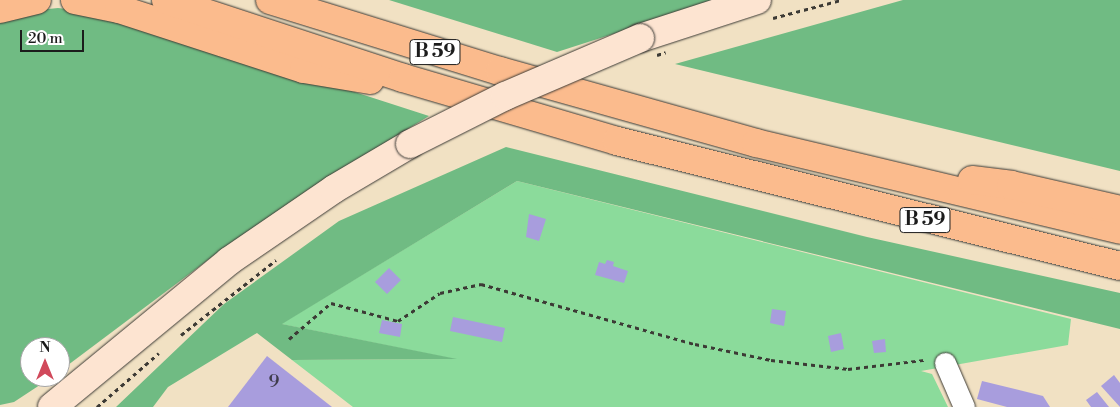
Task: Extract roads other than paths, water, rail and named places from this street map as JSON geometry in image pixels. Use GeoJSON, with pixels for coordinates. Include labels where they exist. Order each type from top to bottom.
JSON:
{"type":"FeatureCollection","features":[{"type":"Feature","properties":{"kind":"highway"},"geometry":{"type":"LineString","coordinates":[[0,9],[37,0]]}},
{"type":"Feature","properties":{"kind":"highway"},"geometry":{"type":"LineString","coordinates":[[76,0],[119,9],[316,72],[354,79],[403,78]]}},
{"type":"Feature","properties":{"kind":"highway","name":"B 59"},"geometry":{"type":"LineString","coordinates":[[166,0],[403,78],[617,141],[1120,266]]}},
{"type":"Feature","properties":{"kind":"highway","name":"B 59"},"geometry":{"type":"LineString","coordinates":[[270,0],[601,100],[917,183],[1120,230]]}},
{"type":"Feature","properties":{"kind":"highway"},"geometry":{"type":"LineString","coordinates":[[917,183],[964,179],[1011,185],[1120,210]]}},
{"type":"Feature","properties":{"kind":"main road"},"geometry":{"type":"LineString","coordinates":[[52,407],[229,261],[334,189],[410,144],[505,96],[640,38],[757,0]]}},
{"type":"Feature","properties":{"kind":"street"},"geometry":{"type":"LineString","coordinates":[[945,363],[964,407]]}}]}
